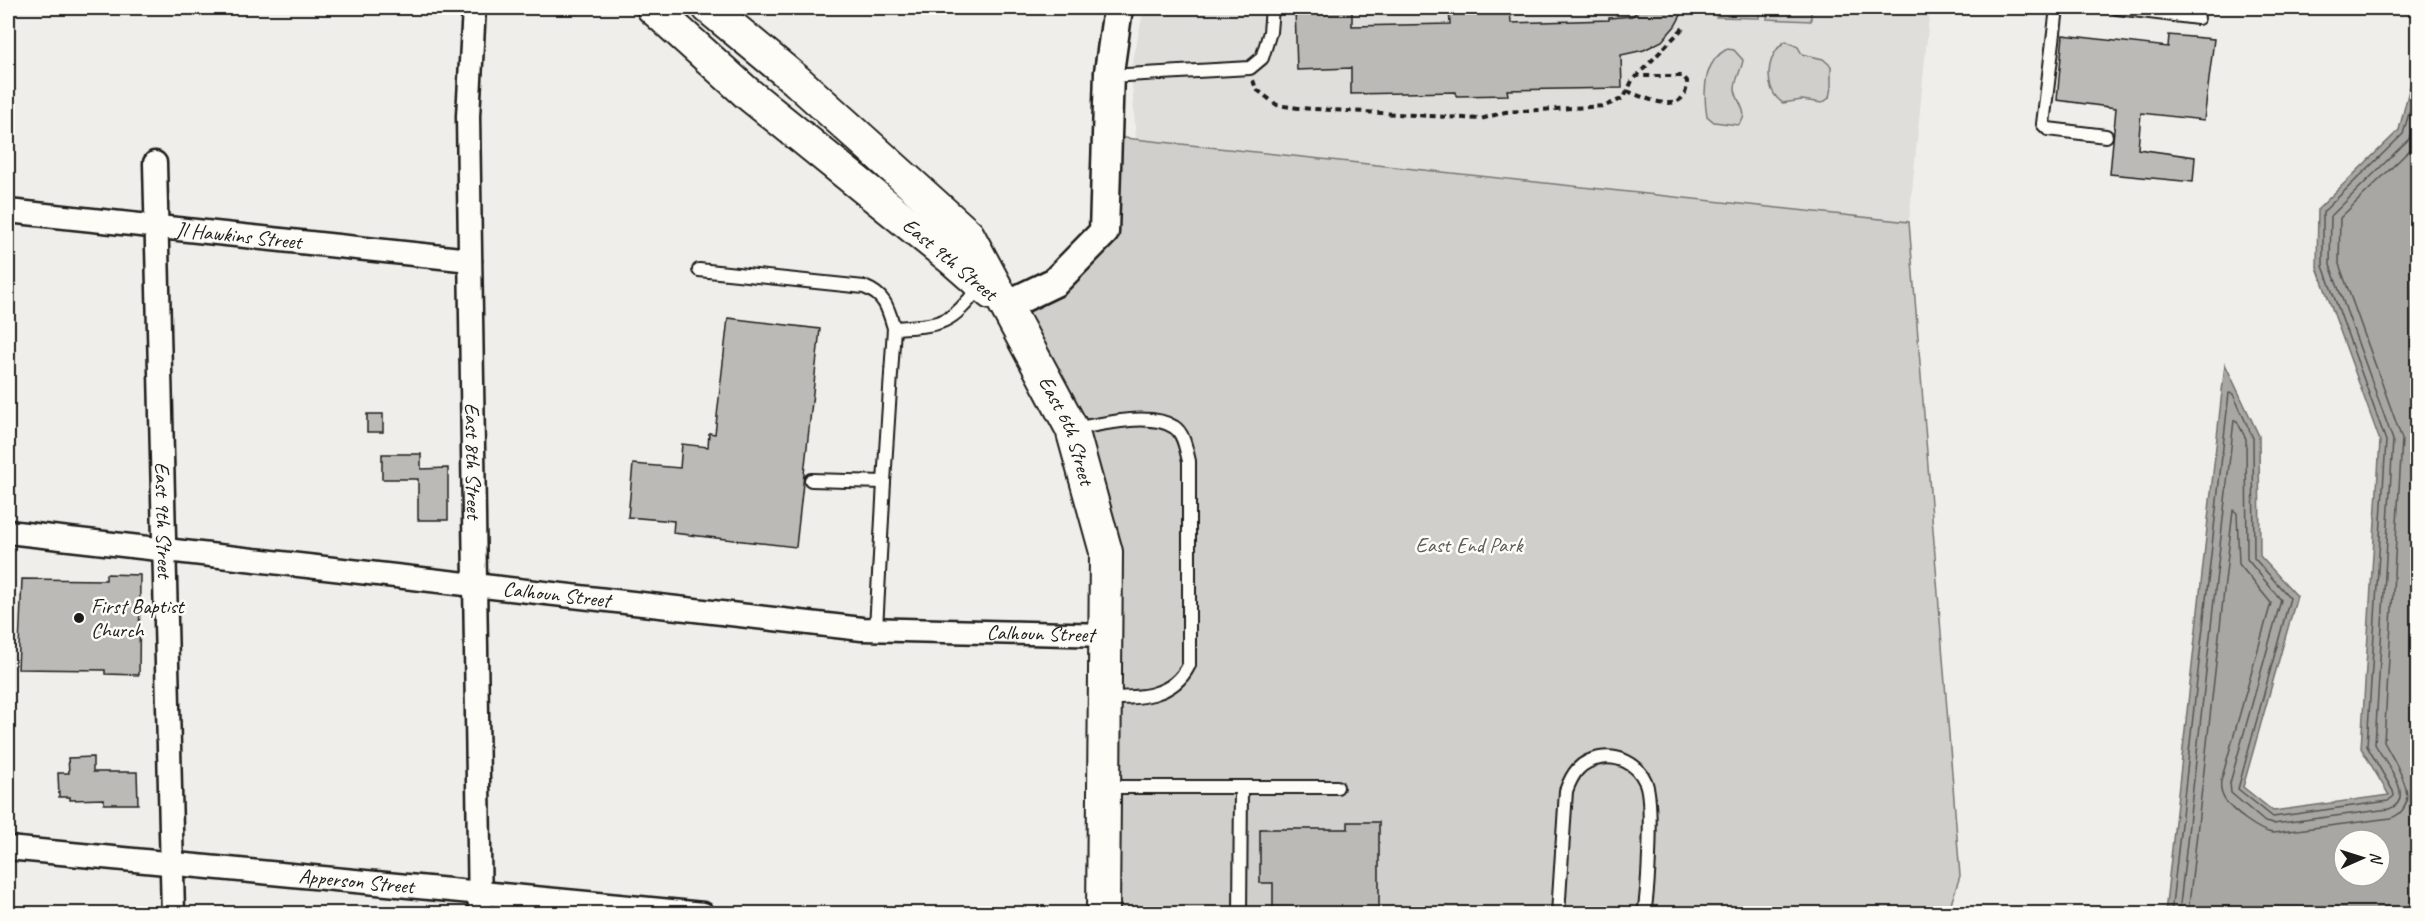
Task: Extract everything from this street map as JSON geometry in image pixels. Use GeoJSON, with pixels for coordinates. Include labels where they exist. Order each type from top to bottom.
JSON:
{"type":"FeatureCollection","features":[{"type":"Feature","properties":{"kind":"main road","name":"East 9th Street"},"geometry":{"type":"LineString","coordinates":[[652,8],[747,93],[1005,306]]}},
{"type":"Feature","properties":{"kind":"main road","name":"East 9th Street"},"geometry":{"type":"LineString","coordinates":[[709,8],[796,80],[968,235],[1005,306]]}},
{"type":"Feature","properties":{"kind":"main road","name":"East 6th Street"},"geometry":{"type":"LineString","coordinates":[[1005,306],[1072,429],[1106,552],[1103,914]]}},
{"type":"Feature","properties":{"kind":"street","name":"East 8th Street"},"geometry":{"type":"LineString","coordinates":[[474,8],[468,116],[480,903]]}},
{"type":"Feature","properties":{"kind":"street"},"geometry":{"type":"LineString","coordinates":[[1005,306],[1055,282],[1104,232],[1108,76],[1118,8]]}},
{"type":"Feature","properties":{"kind":"street","name":"East 9th Street"},"geometry":{"type":"LineString","coordinates":[[155,162],[173,914]]}},
{"type":"Feature","properties":{"kind":"street","name":"Jl Hawkins Street"},"geometry":{"type":"LineString","coordinates":[[8,211],[470,260]]}},
{"type":"Feature","properties":{"kind":"street","name":"Calhoun Street"},"geometry":{"type":"LineString","coordinates":[[8,532],[876,629],[1107,635]]}},
{"type":"Feature","properties":{"kind":"street","name":"Apperson Street"},"geometry":{"type":"LineString","coordinates":[[8,848],[172,863],[480,903],[703,914]]}},
{"type":"Feature","properties":{"kind":"lane"},"geometry":{"type":"LineString","coordinates":[[1108,76],[1250,68],[1262,58],[1270,32],[1272,8]]}},
{"type":"Feature","properties":{"kind":"lane"},"geometry":{"type":"LineString","coordinates":[[2057,8],[2043,124],[2048,129],[2106,136]]}},
{"type":"Feature","properties":{"kind":"lane"},"geometry":{"type":"LineString","coordinates":[[2112,8],[2198,18]]}},
{"type":"Feature","properties":{"kind":"lane"},"geometry":{"type":"LineString","coordinates":[[699,270],[864,287],[884,299],[894,328],[876,629]]}},
{"type":"Feature","properties":{"kind":"lane"},"geometry":{"type":"LineString","coordinates":[[894,328],[935,325],[950,319],[963,309],[981,285]]}},
{"type":"Feature","properties":{"kind":"lane"},"geometry":{"type":"LineString","coordinates":[[1072,429],[1133,420],[1158,420],[1176,427],[1185,443],[1189,461],[1188,665],[1184,676],[1172,687],[1159,693],[1140,698],[1106,698]]}},
{"type":"Feature","properties":{"kind":"lane"},"geometry":{"type":"LineString","coordinates":[[811,480],[884,482]]}},
{"type":"Feature","properties":{"kind":"lane"},"geometry":{"type":"LineString","coordinates":[[1558,914],[1566,791],[1572,775],[1583,764],[1597,758],[1612,757],[1626,761],[1639,770],[1649,792],[1644,914]]}},
{"type":"Feature","properties":{"kind":"lane"},"geometry":{"type":"LineString","coordinates":[[1105,787],[1337,787]]}},
{"type":"Feature","properties":{"kind":"lane"},"geometry":{"type":"LineString","coordinates":[[1240,914],[1241,787]]}},
{"type":"Feature","properties":{"kind":"path"},"geometry":{"type":"LineString","coordinates":[[1250,68],[1256,88],[1277,105],[1481,119],[1505,112],[1605,106],[1624,98],[1637,76],[1686,26]]}},
{"type":"Feature","properties":{"kind":"path"},"geometry":{"type":"LineString","coordinates":[[1628,91],[1668,104],[1681,100],[1687,92],[1687,81],[1683,76],[1637,76]]}},
{"type":"Feature","properties":{"kind":"shaded area"},"geometry":{"type":"Polygon","coordinates":[[[1144,8],[1930,8],[1909,222],[1136,139],[1131,70],[1144,8]]]}},
{"type":"Feature","properties":{"kind":"green space"},"geometry":{"type":"Polygon","coordinates":[[[1716,8],[1759,8],[1759,18],[1716,17],[1716,8]]]}},
{"type":"Feature","properties":{"kind":"green space"},"geometry":{"type":"Polygon","coordinates":[[[1768,8],[1811,8],[1811,21],[1767,19],[1768,8]]]}},
{"type":"Feature","properties":{"kind":"green space"},"geometry":{"type":"Polygon","coordinates":[[[1786,41],[1798,47],[1802,54],[1823,59],[1831,66],[1829,98],[1822,103],[1802,100],[1783,103],[1776,97],[1769,81],[1769,72],[1774,54],[1786,41]]]}},
{"type":"Feature","properties":{"kind":"green space"},"geometry":{"type":"Polygon","coordinates":[[[1727,49],[1734,50],[1743,60],[1735,89],[1744,117],[1738,125],[1714,122],[1707,116],[1706,78],[1713,62],[1727,49]]]}},
{"type":"Feature","properties":{"kind":"green space","name":"East End Park"},"geometry":{"type":"Polygon","coordinates":[[[1106,136],[1909,222],[1960,876],[1948,913],[1107,913],[1093,503],[1005,306],[1104,232],[1106,136]]]}},
{"type":"Feature","properties":{"kind":"water"},"geometry":{"type":"Polygon","coordinates":[[[2417,58],[2417,913],[2165,913],[2225,364],[2259,436],[2260,556],[2297,596],[2243,787],[2273,811],[2389,795],[2361,748],[2380,441],[2317,267],[2318,209],[2399,130],[2417,58]]]}},
{"type":"Feature","properties":{"kind":"building"},"geometry":{"type":"Polygon","coordinates":[[[1295,8],[1352,8],[1352,26],[1450,24],[1449,8],[1510,8],[1511,23],[1609,20],[1609,18],[1632,16],[1642,8],[1685,8],[1675,26],[1662,41],[1644,50],[1621,55],[1622,88],[1507,90],[1508,95],[1456,96],[1456,92],[1351,94],[1351,68],[1297,70],[1295,8]]]}},
{"type":"Feature","properties":{"kind":"building"},"geometry":{"type":"Polygon","coordinates":[[[2063,35],[2168,47],[2169,35],[2214,39],[2204,120],[2141,113],[2138,149],[2195,157],[2193,182],[2110,174],[2116,108],[2057,100],[2063,35]]]}},
{"type":"Feature","properties":{"kind":"building"},"geometry":{"type":"Polygon","coordinates":[[[728,318],[820,329],[796,547],[673,533],[674,521],[628,517],[633,464],[680,468],[682,444],[708,447],[709,433],[715,434],[728,318]]]}},
{"type":"Feature","properties":{"kind":"building"},"geometry":{"type":"Polygon","coordinates":[[[367,414],[383,414],[383,432],[367,432],[367,414]]]}},
{"type":"Feature","properties":{"kind":"building"},"geometry":{"type":"Polygon","coordinates":[[[382,454],[421,454],[421,469],[448,468],[448,520],[418,520],[418,479],[382,479],[382,454]]]}},
{"type":"Feature","properties":{"kind":"building"},"geometry":{"type":"Polygon","coordinates":[[[106,574],[140,575],[139,675],[105,674],[105,670],[18,669],[22,579],[106,580],[106,574]]]}},
{"type":"Feature","properties":{"kind":"building"},"geometry":{"type":"Polygon","coordinates":[[[93,757],[93,772],[137,772],[138,804],[104,804],[104,799],[70,800],[70,797],[59,797],[58,773],[69,773],[68,758],[93,757]]]}},
{"type":"Feature","properties":{"kind":"building"},"geometry":{"type":"Polygon","coordinates":[[[1348,822],[1379,822],[1379,914],[1273,914],[1273,883],[1260,883],[1260,829],[1348,829],[1348,822]]]}},
{"type":"Feature","properties":{"kind":"place","name":"First Baptist Church"},"geometry":{"type":"Point","coordinates":[79,618]}}]}
